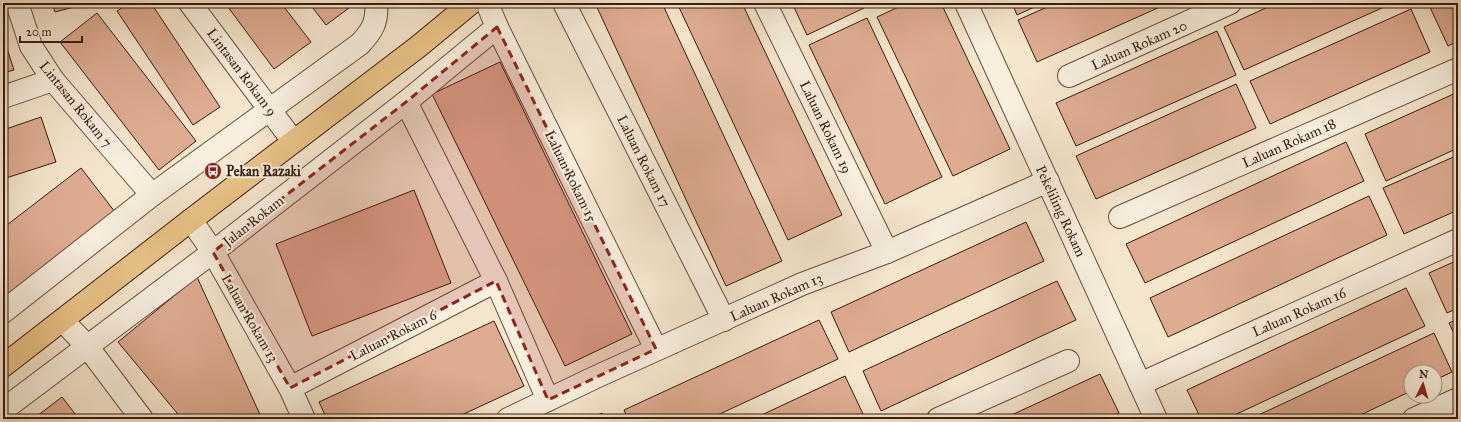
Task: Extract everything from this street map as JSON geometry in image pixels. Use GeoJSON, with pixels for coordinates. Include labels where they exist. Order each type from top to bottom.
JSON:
{"type":"FeatureCollection","features":[{"type":"Feature","properties":{"kind":"main road"},"geometry":{"type":"LineString","coordinates":[[3,366],[63,321],[293,141],[419,46],[470,3]]}},
{"type":"Feature","properties":{"kind":"street","name":"Lintasan Rokam 7"},"geometry":{"type":"LineString","coordinates":[[17,3],[31,46],[53,80],[152,195]]}},
{"type":"Feature","properties":{"kind":"street","name":"Lintasan Rokam 9"},"geometry":{"type":"LineString","coordinates":[[190,3],[293,141]]}},
{"type":"Feature","properties":{"kind":"street","name":"Laluan Rokam 15"},"geometry":{"type":"LineString","coordinates":[[487,3],[656,350]]}},
{"type":"Feature","properties":{"kind":"street","name":"Laluan Rokam 17"},"geometry":{"type":"LineString","coordinates":[[564,3],[724,320]]}},
{"type":"Feature","properties":{"kind":"street","name":"Laluan Rokam 19"},"geometry":{"type":"LineString","coordinates":[[765,3],[887,252]]}},
{"type":"Feature","properties":{"kind":"street","name":"Pekeliling Rokam"},"geometry":{"type":"LineString","coordinates":[[966,3],[1156,419]]}},
{"type":"Feature","properties":{"kind":"street","name":"Laluan Rokam 20"},"geometry":{"type":"LineString","coordinates":[[1069,76],[1230,3]]}},
{"type":"Feature","properties":{"kind":"street"},"geometry":{"type":"LineString","coordinates":[[3,312],[152,195],[360,44],[370,33],[376,11]]}},
{"type":"Feature","properties":{"kind":"street","name":"Jalan Rokam"},"geometry":{"type":"LineString","coordinates":[[3,410],[212,252],[406,102],[497,26]]}},
{"type":"Feature","properties":{"kind":"street","name":"Laluan Rokam 18"},"geometry":{"type":"LineString","coordinates":[[1120,217],[1458,69]]}},
{"type":"Feature","properties":{"kind":"street"},"geometry":{"type":"LineString","coordinates":[[3,97],[53,80]]}},
{"type":"Feature","properties":{"kind":"street"},"geometry":{"type":"LineString","coordinates":[[406,102],[496,281],[548,400]]}},
{"type":"Feature","properties":{"kind":"street","name":"Laluan Rokam 13"},"geometry":{"type":"LineString","coordinates":[[508,419],[802,284],[887,252],[1048,181]]}},
{"type":"Feature","properties":{"kind":"street","name":"Laluan Rokam 13"},"geometry":{"type":"LineString","coordinates":[[191,220],[212,252],[290,388],[304,419]]}},
{"type":"Feature","properties":{"kind":"street","name":"Laluan Rokam 16"},"geometry":{"type":"LineString","coordinates":[[1140,384],[1458,240]]}},
{"type":"Feature","properties":{"kind":"street","name":"Laluan Rokam 6"},"geometry":{"type":"LineString","coordinates":[[290,388],[496,281]]}},
{"type":"Feature","properties":{"kind":"street"},"geometry":{"type":"LineString","coordinates":[[63,321],[87,346],[142,419]]}},
{"type":"Feature","properties":{"kind":"street"},"geometry":{"type":"LineString","coordinates":[[938,419],[1068,361]]}},
{"type":"Feature","properties":{"kind":"street"},"geometry":{"type":"LineString","coordinates":[[1414,419],[1458,399]]}},
{"type":"Feature","properties":{"kind":"highlighted area"},"geometry":{"type":"Polygon","coordinates":[[[497,27],[656,349],[548,400],[496,281],[290,388],[213,252],[406,102],[497,27]]]}},
{"type":"Feature","properties":{"kind":"building"},"geometry":{"type":"Polygon","coordinates":[[[52,3],[89,3],[55,12],[52,3]]]}},
{"type":"Feature","properties":{"kind":"building"},"geometry":{"type":"Polygon","coordinates":[[[129,3],[151,3],[220,107],[193,125],[117,11],[129,3]]]}},
{"type":"Feature","properties":{"kind":"building"},"geometry":{"type":"Polygon","coordinates":[[[225,3],[281,3],[311,42],[274,69],[225,3]]]}},
{"type":"Feature","properties":{"kind":"building"},"geometry":{"type":"Polygon","coordinates":[[[309,3],[351,3],[353,5],[326,25],[309,3]]]}},
{"type":"Feature","properties":{"kind":"building"},"geometry":{"type":"Polygon","coordinates":[[[595,3],[662,3],[782,261],[726,286],[595,3]]]}},
{"type":"Feature","properties":{"kind":"building"},"geometry":{"type":"Polygon","coordinates":[[[677,3],[742,3],[842,215],[788,240],[677,3]]]}},
{"type":"Feature","properties":{"kind":"building"},"geometry":{"type":"Polygon","coordinates":[[[792,3],[862,3],[864,8],[807,35],[792,3]]]}},
{"type":"Feature","properties":{"kind":"building"},"geometry":{"type":"Polygon","coordinates":[[[907,3],[941,3],[1010,149],[953,176],[877,17],[907,3]]]}},
{"type":"Feature","properties":{"kind":"building"},"geometry":{"type":"Polygon","coordinates":[[[1012,3],[1043,3],[1017,15],[1012,3]]]}},
{"type":"Feature","properties":{"kind":"building"},"geometry":{"type":"Polygon","coordinates":[[[1056,3],[1169,3],[1037,62],[1018,20],[1056,3]]]}},
{"type":"Feature","properties":{"kind":"building"},"geometry":{"type":"Polygon","coordinates":[[[1277,3],[1393,3],[1244,70],[1224,27],[1277,3]]]}},
{"type":"Feature","properties":{"kind":"building"},"geometry":{"type":"Polygon","coordinates":[[[1428,3],[1458,3],[1458,41],[1448,46],[1428,3]]]}},
{"type":"Feature","properties":{"kind":"building"},"geometry":{"type":"Polygon","coordinates":[[[1411,9],[1430,52],[1270,124],[1250,81],[1411,9]]]}},
{"type":"Feature","properties":{"kind":"building"},"geometry":{"type":"Polygon","coordinates":[[[97,13],[196,141],[159,170],[60,42],[97,13]]]}},
{"type":"Feature","properties":{"kind":"building"},"geometry":{"type":"Polygon","coordinates":[[[867,18],[942,177],[885,204],[809,45],[867,18]]]}},
{"type":"Feature","properties":{"kind":"building"},"geometry":{"type":"Polygon","coordinates":[[[1217,31],[1236,75],[1076,146],[1056,103],[1217,31]]]}},
{"type":"Feature","properties":{"kind":"building"},"geometry":{"type":"Polygon","coordinates":[[[3,36],[14,70],[3,73],[3,36]]]}},
{"type":"Feature","properties":{"kind":"building"},"geometry":{"type":"Polygon","coordinates":[[[500,62],[632,334],[565,366],[432,94],[500,62]]]}},
{"type":"Feature","properties":{"kind":"building"},"geometry":{"type":"Polygon","coordinates":[[[1236,84],[1256,128],[1096,199],[1076,156],[1236,84]]]}},
{"type":"Feature","properties":{"kind":"building"},"geometry":{"type":"Polygon","coordinates":[[[1458,92],[1458,148],[1386,181],[1365,134],[1458,92]]]}},
{"type":"Feature","properties":{"kind":"building"},"geometry":{"type":"Polygon","coordinates":[[[41,117],[56,162],[3,179],[3,130],[41,117]]]}},
{"type":"Feature","properties":{"kind":"building"},"geometry":{"type":"Polygon","coordinates":[[[1346,142],[1364,181],[1145,283],[1126,244],[1346,142]]]}},
{"type":"Feature","properties":{"kind":"building"},"geometry":{"type":"Polygon","coordinates":[[[1458,155],[1458,210],[1404,234],[1383,188],[1458,155]]]}},
{"type":"Feature","properties":{"kind":"building"},"geometry":{"type":"Polygon","coordinates":[[[81,168],[115,212],[3,298],[3,228],[81,168]]]}},
{"type":"Feature","properties":{"kind":"building"},"geometry":{"type":"Polygon","coordinates":[[[414,190],[451,283],[312,336],[276,244],[414,190]]]}},
{"type":"Feature","properties":{"kind":"building"},"geometry":{"type":"Polygon","coordinates":[[[1369,196],[1387,235],[1168,337],[1150,298],[1369,196]]]}},
{"type":"Feature","properties":{"kind":"building"},"geometry":{"type":"Polygon","coordinates":[[[1026,222],[1044,261],[849,352],[831,312],[1026,222]]]}},
{"type":"Feature","properties":{"kind":"building"},"geometry":{"type":"Polygon","coordinates":[[[1458,260],[1458,308],[1447,313],[1429,273],[1458,260]]]}},
{"type":"Feature","properties":{"kind":"building"},"geometry":{"type":"Polygon","coordinates":[[[197,277],[262,419],[182,419],[118,342],[197,277]]]}},
{"type":"Feature","properties":{"kind":"building"},"geometry":{"type":"Polygon","coordinates":[[[1057,281],[1076,320],[881,411],[863,371],[1057,281]]]}},
{"type":"Feature","properties":{"kind":"building"},"geometry":{"type":"Polygon","coordinates":[[[1406,288],[1425,326],[1226,419],[1201,419],[1187,390],[1406,288]]]}},
{"type":"Feature","properties":{"kind":"building"},"geometry":{"type":"Polygon","coordinates":[[[1458,319],[1458,342],[1449,323],[1458,319]]]}},
{"type":"Feature","properties":{"kind":"building"},"geometry":{"type":"Polygon","coordinates":[[[819,320],[838,359],[709,419],[628,419],[624,410],[819,320]]]}},
{"type":"Feature","properties":{"kind":"building"},"geometry":{"type":"Polygon","coordinates":[[[494,321],[524,386],[453,419],[327,419],[319,402],[494,321]]]}},
{"type":"Feature","properties":{"kind":"building"},"geometry":{"type":"Polygon","coordinates":[[[1434,333],[1452,372],[1443,376],[1443,364],[1403,364],[1403,395],[1352,419],[1250,419],[1434,333]]]}},
{"type":"Feature","properties":{"kind":"building"},"geometry":{"type":"Polygon","coordinates":[[[1100,374],[1119,413],[1107,419],[1003,419],[1100,374]]]}},
{"type":"Feature","properties":{"kind":"building"},"geometry":{"type":"Polygon","coordinates":[[[845,376],[864,416],[857,419],[753,419],[845,376]]]}},
{"type":"Feature","properties":{"kind":"building"},"geometry":{"type":"Polygon","coordinates":[[[62,397],[79,419],[33,419],[62,397]]]}},
{"type":"Feature","properties":{"kind":"building"},"geometry":{"type":"Polygon","coordinates":[[[602,413],[605,419],[589,419],[602,413]]]}},
{"type":"Feature","properties":{"kind":"place","name":"Pekan Razaki"},"geometry":{"type":"Point","coordinates":[213,171]}}]}
